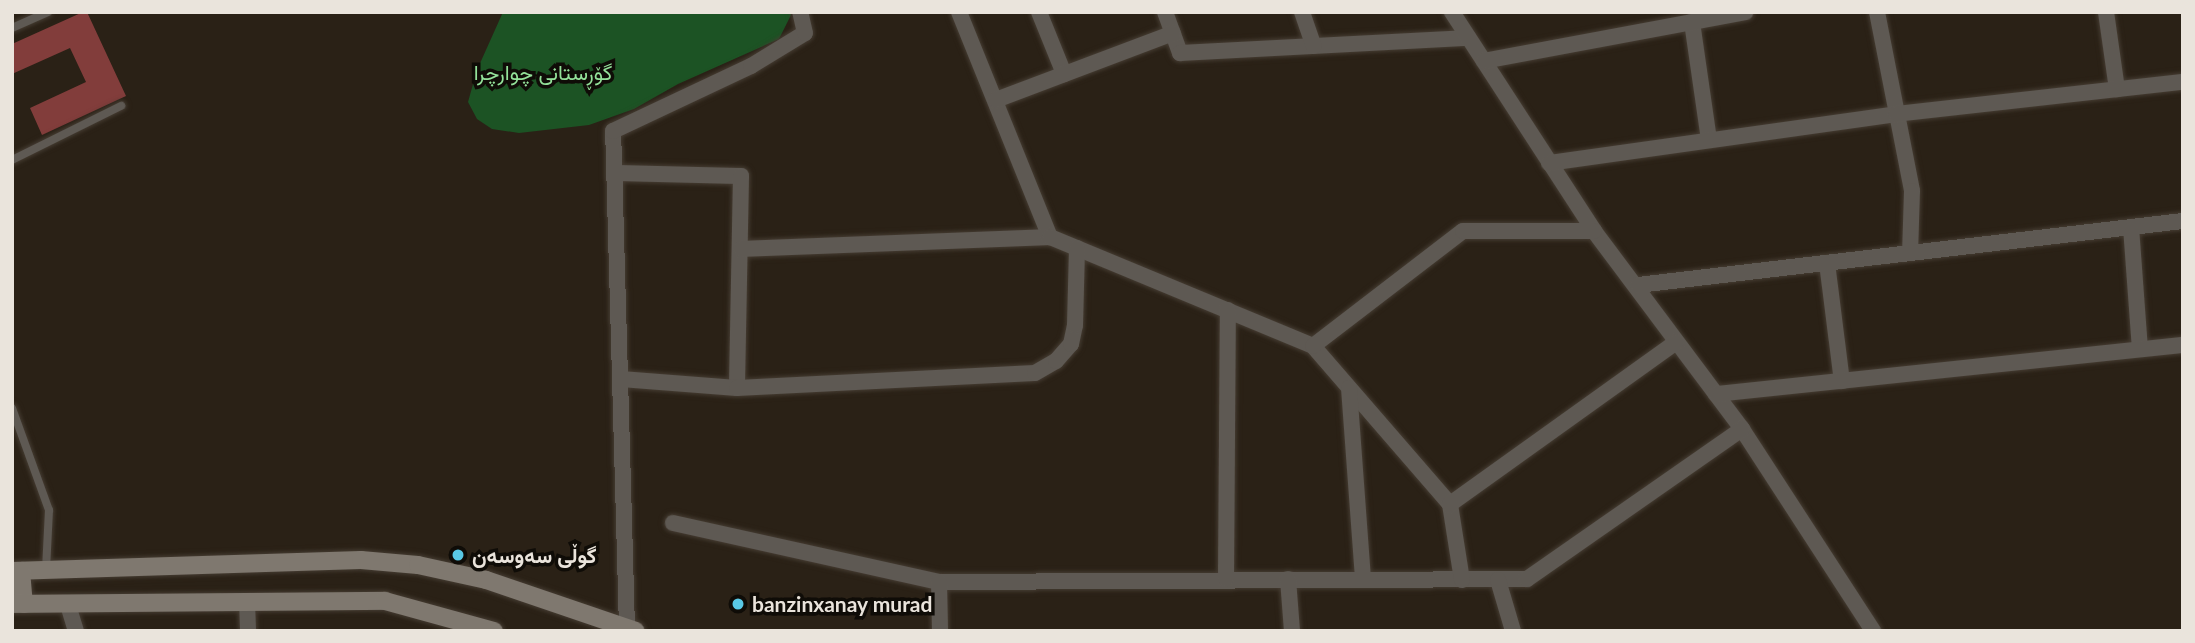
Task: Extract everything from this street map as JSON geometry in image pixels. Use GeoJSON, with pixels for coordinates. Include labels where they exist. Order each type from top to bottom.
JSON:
{"type":"FeatureCollection","features":[{"type":"Feature","properties":{"kind":"street"},"geometry":{"type":"LineString","coordinates":[[494,631],[448,624],[385,601],[18,604],[17,571],[361,561],[418,565],[486,580],[632,629],[614,131],[751,66],[805,33],[800,12]]}},
{"type":"Feature","properties":{"kind":"street"},"geometry":{"type":"LineString","coordinates":[[959,12],[1050,237]]}},
{"type":"Feature","properties":{"kind":"street"},"geometry":{"type":"LineString","coordinates":[[1039,12],[1064,74]]}},
{"type":"Feature","properties":{"kind":"street"},"geometry":{"type":"LineString","coordinates":[[1165,12],[1181,53],[1468,38]]}},
{"type":"Feature","properties":{"kind":"street"},"geometry":{"type":"LineString","coordinates":[[1302,12],[1314,46]]}},
{"type":"Feature","properties":{"kind":"street"},"geometry":{"type":"LineString","coordinates":[[1452,12],[1594,231],[1638,285],[1676,342],[1742,429],[1873,631]]}},
{"type":"Feature","properties":{"kind":"street"},"geometry":{"type":"LineString","coordinates":[[1484,61],[1745,12]]}},
{"type":"Feature","properties":{"kind":"street"},"geometry":{"type":"LineString","coordinates":[[1877,12],[1912,191],[1910,253]]}},
{"type":"Feature","properties":{"kind":"street"},"geometry":{"type":"LineString","coordinates":[[2106,12],[2117,89]]}},
{"type":"Feature","properties":{"kind":"street"},"geometry":{"type":"LineString","coordinates":[[1692,22],[1709,140]]}},
{"type":"Feature","properties":{"kind":"street"},"geometry":{"type":"LineString","coordinates":[[996,100],[1173,33]]}},
{"type":"Feature","properties":{"kind":"street"},"geometry":{"type":"LineString","coordinates":[[1549,163],[1896,114],[2183,82]]}},
{"type":"Feature","properties":{"kind":"street"},"geometry":{"type":"LineString","coordinates":[[615,173],[741,176],[737,388]]}},
{"type":"Feature","properties":{"kind":"street"},"geometry":{"type":"LineString","coordinates":[[1638,285],[2183,221]]}},
{"type":"Feature","properties":{"kind":"street"},"geometry":{"type":"LineString","coordinates":[[2131,227],[2140,349]]}},
{"type":"Feature","properties":{"kind":"street"},"geometry":{"type":"LineString","coordinates":[[1313,346],[1463,230],[1594,231]]}},
{"type":"Feature","properties":{"kind":"street"},"geometry":{"type":"LineString","coordinates":[[741,249],[1050,237],[1313,346],[1450,504],[1462,580]]}},
{"type":"Feature","properties":{"kind":"street"},"geometry":{"type":"LineString","coordinates":[[621,379],[737,388],[1012,377],[1035,373],[1056,361],[1071,344],[1075,325],[1077,248]]}},
{"type":"Feature","properties":{"kind":"street"},"geometry":{"type":"LineString","coordinates":[[1827,263],[1842,381]]}},
{"type":"Feature","properties":{"kind":"street"},"geometry":{"type":"LineString","coordinates":[[1226,579],[1228,310]]}},
{"type":"Feature","properties":{"kind":"street"},"geometry":{"type":"LineString","coordinates":[[1450,504],[1676,342]]}},
{"type":"Feature","properties":{"kind":"street"},"geometry":{"type":"LineString","coordinates":[[1716,394],[2183,345]]}},
{"type":"Feature","properties":{"kind":"street"},"geometry":{"type":"LineString","coordinates":[[1349,388],[1363,579]]}},
{"type":"Feature","properties":{"kind":"street"},"geometry":{"type":"LineString","coordinates":[[673,523],[939,582],[1527,579],[1742,429]]}},
{"type":"Feature","properties":{"kind":"street"},"geometry":{"type":"LineString","coordinates":[[1288,579],[1292,631]]}},
{"type":"Feature","properties":{"kind":"street"},"geometry":{"type":"LineString","coordinates":[[1498,580],[1513,631]]}},
{"type":"Feature","properties":{"kind":"street"},"geometry":{"type":"LineString","coordinates":[[939,582],[940,631]]}},
{"type":"Feature","properties":{"kind":"street"},"geometry":{"type":"LineString","coordinates":[[247,601],[248,631]]}},
{"type":"Feature","properties":{"kind":"street"},"geometry":{"type":"LineString","coordinates":[[68,605],[76,631]]}},
{"type":"Feature","properties":{"kind":"lane"},"geometry":{"type":"LineString","coordinates":[[12,28],[48,12]]}},
{"type":"Feature","properties":{"kind":"lane"},"geometry":{"type":"LineString","coordinates":[[12,160],[121,106]]}},
{"type":"Feature","properties":{"kind":"lane"},"geometry":{"type":"LineString","coordinates":[[13,414],[49,510],[46,569]]}},
{"type":"Feature","properties":{"kind":"green space","name":"گۆڕستانی چوارچرا"},"geometry":{"type":"Polygon","coordinates":[[[503,12],[791,12],[791,15],[779,39],[678,84],[634,109],[589,125],[519,133],[492,129],[477,119],[468,102],[477,70],[503,12]]]}},
{"type":"Feature","properties":{"kind":"building"},"geometry":{"type":"Polygon","coordinates":[[[87,12],[126,96],[42,135],[30,108],[86,82],[70,48],[12,74],[12,44],[87,12]]]}},
{"type":"Feature","properties":{"kind":"place","name":"گوڵی سەوسەن"},"geometry":{"type":"Point","coordinates":[458,555]}},
{"type":"Feature","properties":{"kind":"place","name":"banzinxanay murad"},"geometry":{"type":"Point","coordinates":[738,604]}}]}
